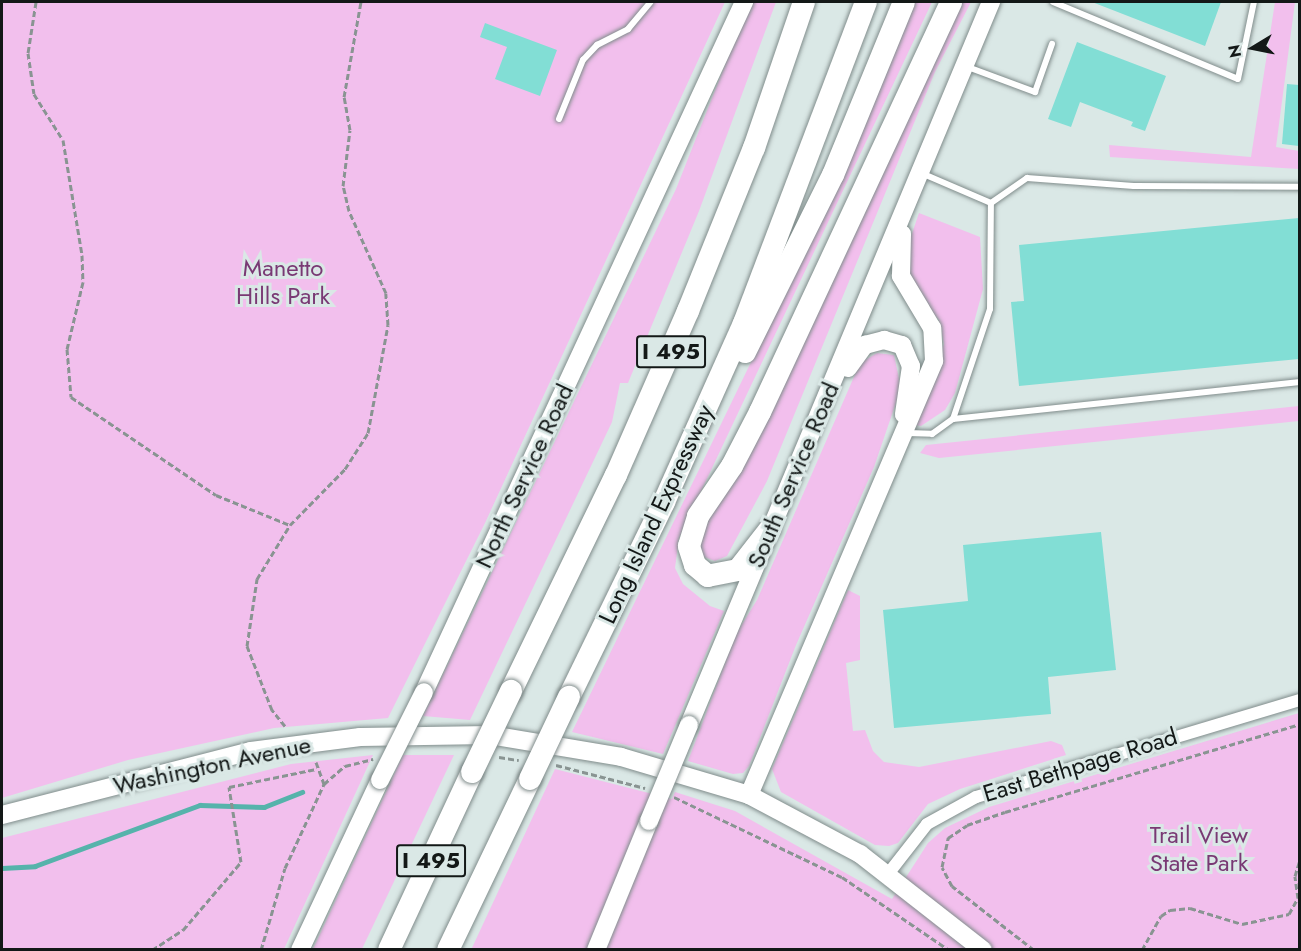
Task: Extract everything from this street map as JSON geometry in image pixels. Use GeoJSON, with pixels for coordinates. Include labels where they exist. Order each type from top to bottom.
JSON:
{"type":"FeatureCollection","features":[{"type":"Feature","properties":{"kind":"highway","name":"I 495"},"geometry":{"type":"LineString","coordinates":[[389,950],[472,772],[616,476],[688,311],[754,148],[804,2]]}},
{"type":"Feature","properties":{"kind":"highway","name":"Long Island Expressway"},"geometry":{"type":"LineString","coordinates":[[448,950],[664,502],[744,323],[866,2]]}},
{"type":"Feature","properties":{"kind":"highway"},"geometry":{"type":"LineString","coordinates":[[664,502],[773,300],[867,98],[904,2]]}},
{"type":"Feature","properties":{"kind":"highway"},"geometry":{"type":"LineString","coordinates":[[770,529],[738,570],[708,576],[694,565],[689,546],[698,516],[732,466],[760,412],[951,2]]}},
{"type":"Feature","properties":{"kind":"main road","name":"North Service Road"},"geometry":{"type":"LineString","coordinates":[[300,950],[424,692],[744,2]]}},
{"type":"Feature","properties":{"kind":"main road","name":"South Service Road"},"geometry":{"type":"LineString","coordinates":[[596,950],[991,2]]}},
{"type":"Feature","properties":{"kind":"main road"},"geometry":{"type":"LineString","coordinates":[[749,795],[901,431],[928,382],[936,347],[932,327],[905,285],[899,267],[907,204]]}},
{"type":"Feature","properties":{"kind":"main road"},"geometry":{"type":"LineString","coordinates":[[797,466],[856,352],[874,342],[894,341],[908,354],[911,366],[901,431]]}},
{"type":"Feature","properties":{"kind":"main road","name":"Washington Avenue"},"geometry":{"type":"LineString","coordinates":[[2,816],[251,751],[360,737],[490,735],[577,748],[749,795],[817,827],[888,874],[984,950]]}},
{"type":"Feature","properties":{"kind":"street","name":"East Bethpage Road"},"geometry":{"type":"LineString","coordinates":[[888,874],[927,824],[976,797],[1299,700]]}},
{"type":"Feature","properties":{"kind":"lane"},"geometry":{"type":"LineString","coordinates":[[559,119],[583,60],[597,45],[628,29],[651,2]]}},
{"type":"Feature","properties":{"kind":"lane"},"geometry":{"type":"LineString","coordinates":[[1053,2],[1238,79],[1254,2]]}},
{"type":"Feature","properties":{"kind":"lane"},"geometry":{"type":"LineString","coordinates":[[965,66],[1035,92],[1052,44]]}},
{"type":"Feature","properties":{"kind":"lane"},"geometry":{"type":"LineString","coordinates":[[921,173],[992,203]]}},
{"type":"Feature","properties":{"kind":"lane"},"geometry":{"type":"LineString","coordinates":[[992,203],[1027,178],[1134,186],[1299,187]]}},
{"type":"Feature","properties":{"kind":"lane"},"geometry":{"type":"LineString","coordinates":[[953,419],[990,309],[992,203]]}},
{"type":"Feature","properties":{"kind":"lane"},"geometry":{"type":"LineString","coordinates":[[901,431],[932,434],[953,419],[1299,382]]}},
{"type":"Feature","properties":{"kind":"path"},"geometry":{"type":"LineString","coordinates":[[36,2],[28,53],[34,94],[63,141],[82,255],[83,282],[67,349],[71,397],[216,495],[290,525]]}},
{"type":"Feature","properties":{"kind":"path"},"geometry":{"type":"LineString","coordinates":[[285,726],[272,710],[247,646],[257,579],[290,525],[345,469],[368,433],[388,324],[386,293],[349,211],[343,186],[350,130],[345,86],[361,2]]}},
{"type":"Feature","properties":{"kind":"path"},"geometry":{"type":"LineString","coordinates":[[1034,950],[952,886],[941,861],[948,838],[1005,812],[1299,724]]}},
{"type":"Feature","properties":{"kind":"path"},"geometry":{"type":"LineString","coordinates":[[261,950],[285,868],[324,784],[316,770],[316,762]]}},
{"type":"Feature","properties":{"kind":"path"},"geometry":{"type":"LineString","coordinates":[[152,950],[183,930],[241,862],[236,817],[229,787],[238,783],[316,770]]}},
{"type":"Feature","properties":{"kind":"path"},"geometry":{"type":"LineString","coordinates":[[1142,950],[1161,916],[1170,910],[1190,908],[1242,924],[1289,914],[1298,898],[1295,876],[1299,860]]}},
{"type":"Feature","properties":{"kind":"green space","name":"Manetto Hills Park"},"geometry":{"type":"Polygon","coordinates":[[[2,2],[725,2],[485,523],[388,718],[274,728],[128,760],[2,798],[2,2]]]}},
{"type":"Feature","properties":{"kind":"green space"},"geometry":{"type":"Polygon","coordinates":[[[750,2],[776,2],[699,211],[628,383],[620,383],[612,422],[470,720],[423,716],[676,189],[750,2]]]}},
{"type":"Feature","properties":{"kind":"green space"},"geometry":{"type":"Polygon","coordinates":[[[911,2],[932,2],[679,538],[675,568],[683,584],[710,606],[724,611],[663,754],[572,732],[856,145],[911,2]]]}},
{"type":"Feature","properties":{"kind":"green space"},"geometry":{"type":"Polygon","coordinates":[[[957,2],[971,2],[935,72],[767,481],[727,556],[715,561],[704,557],[697,546],[698,531],[957,2]]]}},
{"type":"Feature","properties":{"kind":"green space"},"geometry":{"type":"Polygon","coordinates":[[[1275,2],[1295,2],[1276,147],[1299,151],[1299,169],[1110,157],[1109,145],[1251,157],[1275,2]]]}},
{"type":"Feature","properties":{"kind":"green space"},"geometry":{"type":"Polygon","coordinates":[[[919,213],[980,237],[983,289],[955,393],[945,410],[921,426],[915,425],[944,344],[939,320],[914,291],[905,254],[919,213]]]}},
{"type":"Feature","properties":{"kind":"green space"},"geometry":{"type":"Polygon","coordinates":[[[877,353],[894,355],[901,388],[874,467],[796,645],[749,766],[743,773],[733,774],[688,761],[736,634],[757,600],[860,363],[877,353]]]}},
{"type":"Feature","properties":{"kind":"green space"},"geometry":{"type":"Polygon","coordinates":[[[1299,406],[1299,421],[939,458],[920,453],[926,445],[1299,406]]]}},
{"type":"Feature","properties":{"kind":"green space"},"geometry":{"type":"Polygon","coordinates":[[[848,590],[860,596],[860,660],[846,663],[853,731],[865,730],[873,751],[884,762],[919,767],[1051,741],[1062,745],[1066,755],[960,789],[928,804],[898,843],[889,846],[875,845],[781,792],[772,769],[848,590]]]}},
{"type":"Feature","properties":{"kind":"green space","name":"Trail View State Park"},"geometry":{"type":"Polygon","coordinates":[[[1299,713],[1299,949],[471,950],[555,769],[672,799],[675,792],[735,811],[892,899],[928,843],[945,828],[989,807],[1299,713]]]}},
{"type":"Feature","properties":{"kind":"green space"},"geometry":{"type":"Polygon","coordinates":[[[373,755],[284,949],[2,949],[2,838],[291,764],[373,755]]]}},
{"type":"Feature","properties":{"kind":"green space"},"geometry":{"type":"Polygon","coordinates":[[[403,755],[454,755],[362,949],[313,949],[403,755]]]}},
{"type":"Feature","properties":{"kind":"building"},"geometry":{"type":"Polygon","coordinates":[[[1092,2],[1221,2],[1205,46],[1092,2]]]}},
{"type":"Feature","properties":{"kind":"building"},"geometry":{"type":"Polygon","coordinates":[[[485,23],[557,50],[540,96],[495,79],[507,47],[480,37],[485,23]]]}},
{"type":"Feature","properties":{"kind":"building"},"geometry":{"type":"Polygon","coordinates":[[[1077,42],[1166,76],[1145,131],[1131,126],[1133,122],[1080,102],[1071,127],[1048,119],[1077,42]]]}},
{"type":"Feature","properties":{"kind":"building"},"geometry":{"type":"Polygon","coordinates":[[[1287,84],[1299,85],[1299,146],[1282,144],[1287,84]]]}},
{"type":"Feature","properties":{"kind":"building"},"geometry":{"type":"Polygon","coordinates":[[[1299,218],[1299,359],[1019,386],[1011,302],[1024,301],[1019,245],[1299,218]]]}},
{"type":"Feature","properties":{"kind":"building"},"geometry":{"type":"Polygon","coordinates":[[[1101,532],[1116,670],[1048,677],[1051,714],[894,728],[883,610],[968,601],[963,545],[1101,532]]]}},
{"type":"Feature","properties":{"kind":"waterway"},"geometry":{"type":"LineString","coordinates":[[2,868],[35,866],[200,805],[264,807],[302,792]]}}]}
